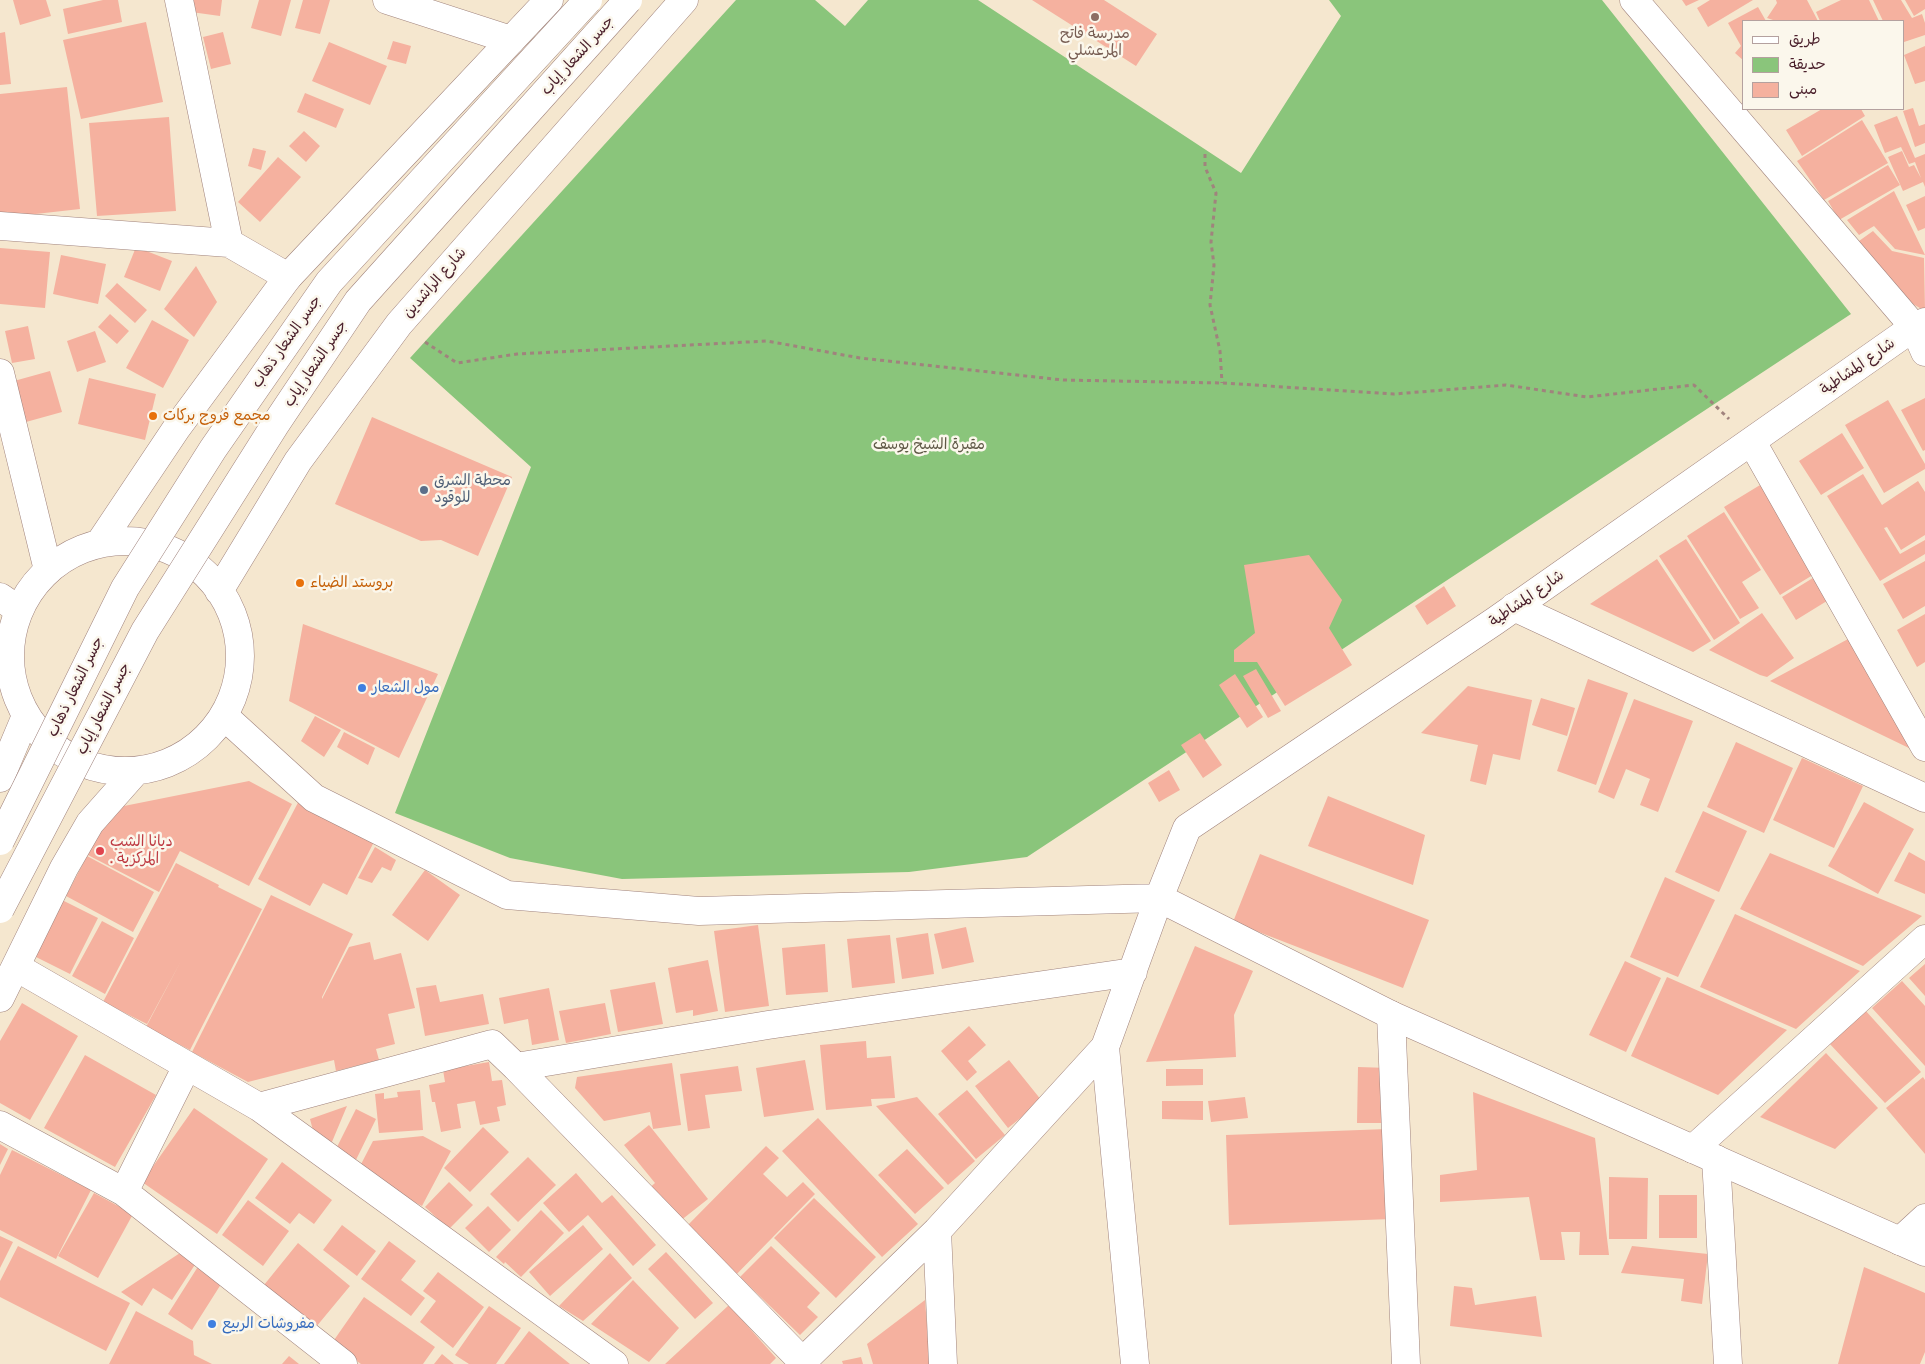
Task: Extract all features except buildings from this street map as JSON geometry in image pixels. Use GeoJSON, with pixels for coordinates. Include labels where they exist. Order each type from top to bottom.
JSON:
{"type":"FeatureCollection","features":[{"type":"Feature","properties":{"kind":"main road"},"geometry":{"type":"LineString","coordinates":[[179,0],[229,243]]}},
{"type":"Feature","properties":{"kind":"main road"},"geometry":{"type":"LineString","coordinates":[[387,0],[511,40]]}},
{"type":"Feature","properties":{"kind":"main road"},"geometry":{"type":"LineString","coordinates":[[99,544],[176,429],[288,277],[549,0]]}},
{"type":"Feature","properties":{"kind":"main road","name":"جسر الشعار ذهاب"},"geometry":{"type":"LineString","coordinates":[[0,841],[125,588],[212,449],[329,282],[588,0]]}},
{"type":"Feature","properties":{"kind":"main road","name":"جسر الشعار إياب"},"geometry":{"type":"LineString","coordinates":[[0,909],[145,631],[275,425],[358,301],[628,0]]}},
{"type":"Feature","properties":{"kind":"main road","name":"شارع الراشدين"},"geometry":{"type":"LineString","coordinates":[[219,591],[298,461],[399,324],[684,0]]}},
{"type":"Feature","properties":{"kind":"main road"},"geometry":{"type":"LineString","coordinates":[[1634,0],[1921,334]]}},
{"type":"Feature","properties":{"kind":"main road"},"geometry":{"type":"LineString","coordinates":[[0,226],[229,243],[288,277]]}},
{"type":"Feature","properties":{"kind":"main road","name":"شارع المشاطية"},"geometry":{"type":"LineString","coordinates":[[1106,1047],[1159,898],[1187,828],[1514,608],[1752,442],[1921,334]]}},
{"type":"Feature","properties":{"kind":"main road"},"geometry":{"type":"LineString","coordinates":[[0,373],[48,570]]}},
{"type":"Feature","properties":{"kind":"main road"},"geometry":{"type":"LineString","coordinates":[[1752,442],[1925,747]]}},
{"type":"Feature","properties":{"kind":"main road"},"geometry":{"type":"LineString","coordinates":[[122,541],[144,543],[166,549],[187,559],[219,591],[234,620],[240,653],[236,685],[224,716],[208,737],[187,754],[163,765],[136,771],[111,770],[85,764],[62,752],[42,736],[26,716],[14,691],[10,663],[10,603],[32,588],[48,570],[72,554],[99,544],[122,541]]}},
{"type":"Feature","properties":{"kind":"main road"},"geometry":{"type":"LineString","coordinates":[[1514,608],[1925,798]]}},
{"type":"Feature","properties":{"kind":"main road"},"geometry":{"type":"LineString","coordinates":[[0,778],[26,716]]}},
{"type":"Feature","properties":{"kind":"main road"},"geometry":{"type":"LineString","coordinates":[[224,716],[314,798],[507,895],[699,912],[1159,898],[1391,1015],[1925,1252]]}},
{"type":"Feature","properties":{"kind":"main road"},"geometry":{"type":"LineString","coordinates":[[0,998],[64,868],[90,823],[136,771]]}},
{"type":"Feature","properties":{"kind":"main road"},"geometry":{"type":"LineString","coordinates":[[1704,1154],[1925,939]]}},
{"type":"Feature","properties":{"kind":"main road"},"geometry":{"type":"LineString","coordinates":[[16,967],[259,1107],[614,1364]]}},
{"type":"Feature","properties":{"kind":"main road"},"geometry":{"type":"LineString","coordinates":[[516,1067],[768,1025],[1133,972]]}},
{"type":"Feature","properties":{"kind":"main road"},"geometry":{"type":"LineString","coordinates":[[1391,1015],[1406,1364]]}},
{"type":"Feature","properties":{"kind":"main road"},"geometry":{"type":"LineString","coordinates":[[259,1107],[492,1044],[802,1363],[937,1231],[1106,1047]]}},
{"type":"Feature","properties":{"kind":"main road"},"geometry":{"type":"LineString","coordinates":[[1106,1047],[1134,1364]]}},
{"type":"Feature","properties":{"kind":"main road"},"geometry":{"type":"LineString","coordinates":[[124,1192],[187,1066]]}},
{"type":"Feature","properties":{"kind":"main road"},"geometry":{"type":"LineString","coordinates":[[0,1125],[124,1192],[343,1364]]}},
{"type":"Feature","properties":{"kind":"main road"},"geometry":{"type":"LineString","coordinates":[[1704,1154],[1728,1364]]}},
{"type":"Feature","properties":{"kind":"main road"},"geometry":{"type":"LineString","coordinates":[[1900,1241],[1925,1218]]}},
{"type":"Feature","properties":{"kind":"main road"},"geometry":{"type":"LineString","coordinates":[[937,1231],[943,1364]]}},
{"type":"Feature","properties":{"kind":"path"},"geometry":{"type":"LineString","coordinates":[[1205,154],[1205,167],[1216,193],[1211,242],[1214,265],[1210,305],[1220,351],[1222,383]]}},
{"type":"Feature","properties":{"kind":"path"},"geometry":{"type":"LineString","coordinates":[[399,324],[456,363],[517,354],[767,342],[860,358],[1063,380],[1222,383],[1394,394],[1506,385],[1587,396],[1694,385],[1752,442]]}},
{"type":"Feature","properties":{"kind":"green space","name":"مقبرة الشيخ يوسف"},"geometry":{"type":"Polygon","coordinates":[[[736,0],[815,0],[845,26],[868,0],[978,0],[1241,173],[1341,16],[1329,0],[1602,0],[1851,314],[1027,857],[909,872],[622,879],[510,858],[395,813],[531,467],[410,358],[736,0]]]}},
{"type":"Feature","properties":{"kind":"place","name":"مدرسة فاتح المرعشلي"},"geometry":{"type":"Point","coordinates":[1095,17]}},
{"type":"Feature","properties":{"kind":"place","name":"مجمع فروج بركات"},"geometry":{"type":"Point","coordinates":[153,416]}},
{"type":"Feature","properties":{"kind":"place","name":"محطة الشرق للوقود"},"geometry":{"type":"Point","coordinates":[424,490]}},
{"type":"Feature","properties":{"kind":"place","name":"بروستد الضياء"},"geometry":{"type":"Point","coordinates":[300,583]}},
{"type":"Feature","properties":{"kind":"place","name":"مول الشعار"},"geometry":{"type":"Point","coordinates":[362,688]}},
{"type":"Feature","properties":{"kind":"place","name":"ديانا الشب . المركزية"},"geometry":{"type":"Point","coordinates":[100,851]}},
{"type":"Feature","properties":{"kind":"place","name":"مفروشات الربيع"},"geometry":{"type":"Point","coordinates":[212,1324]}}]}
